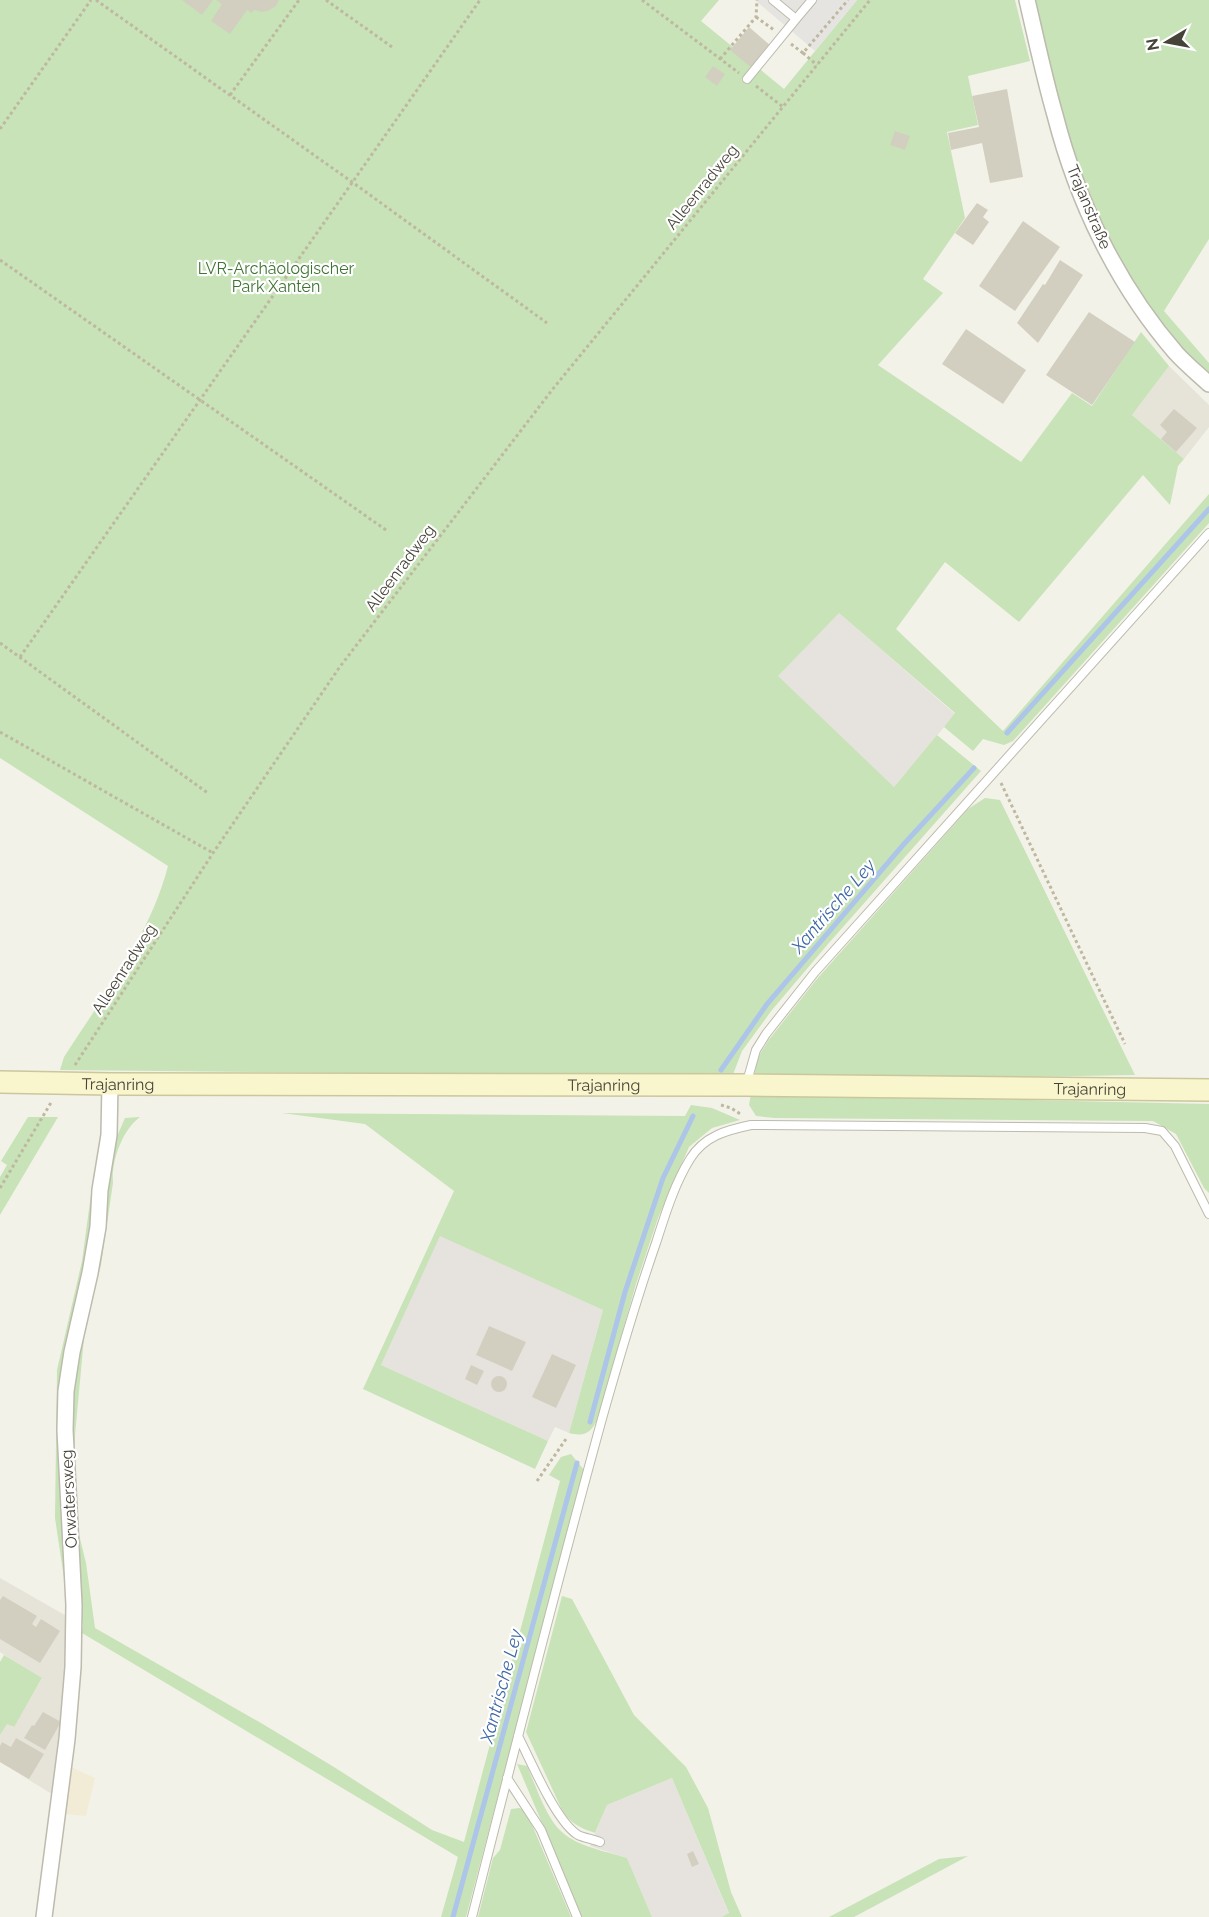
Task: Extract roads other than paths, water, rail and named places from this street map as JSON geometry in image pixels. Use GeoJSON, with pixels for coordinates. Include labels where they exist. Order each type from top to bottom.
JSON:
{"type":"FeatureCollection","features":[{"type":"Feature","properties":{"kind":"main road","name":"Trajanring"},"geometry":{"type":"LineString","coordinates":[[0,1082],[746,1085],[1209,1090]]}},
{"type":"Feature","properties":{"kind":"street","name":"Trajanstraße"},"geometry":{"type":"LineString","coordinates":[[1027,0],[1055,117],[1078,187],[1098,235],[1148,316],[1177,353],[1209,384]]}},
{"type":"Feature","properties":{"kind":"street","name":"Orwatersweg"},"geometry":{"type":"LineString","coordinates":[[44,1917],[67,1739],[73,1667],[74,1605],[66,1442],[66,1391],[98,1227],[100,1190],[109,1135],[110,1084]]}},
{"type":"Feature","properties":{"kind":"lane"},"geometry":{"type":"LineString","coordinates":[[773,0],[796,19]]}},
{"type":"Feature","properties":{"kind":"lane"},"geometry":{"type":"LineString","coordinates":[[747,80],[812,0]]}},
{"type":"Feature","properties":{"kind":"lane"},"geometry":{"type":"LineString","coordinates":[[746,1085],[756,1050],[808,980],[1209,532]]}},
{"type":"Feature","properties":{"kind":"lane"},"geometry":{"type":"LineString","coordinates":[[472,1917],[632,1311],[671,1197],[690,1158],[701,1145],[729,1130],[751,1125],[1145,1128],[1162,1131],[1175,1146],[1209,1214]]}},
{"type":"Feature","properties":{"kind":"lane"},"geometry":{"type":"LineString","coordinates":[[518,1736],[567,1826],[579,1835],[600,1842]]}},
{"type":"Feature","properties":{"kind":"lane"},"geometry":{"type":"LineString","coordinates":[[507,1778],[541,1830],[577,1917]]}},
{"type":"Feature","properties":{"kind":"waterway","name":"Xantrische Ley"},"geometry":{"type":"LineString","coordinates":[[1007,733],[1209,509]]}},
{"type":"Feature","properties":{"kind":"waterway","name":"Xantrische Ley"},"geometry":{"type":"LineString","coordinates":[[721,1070],[767,1004],[903,845],[974,768]]}},
{"type":"Feature","properties":{"kind":"waterway","name":"Xantrische Ley"},"geometry":{"type":"LineString","coordinates":[[590,1422],[625,1292],[663,1178],[693,1116]]}},
{"type":"Feature","properties":{"kind":"waterway","name":"Xantrische Ley"},"geometry":{"type":"LineString","coordinates":[[453,1917],[577,1463]]}},
{"type":"Feature","properties":{"kind":"park label","name":"LVR-Archäologischer Park Xanten"},"geometry":{"type":"Point","coordinates":[276,277]}}]}
